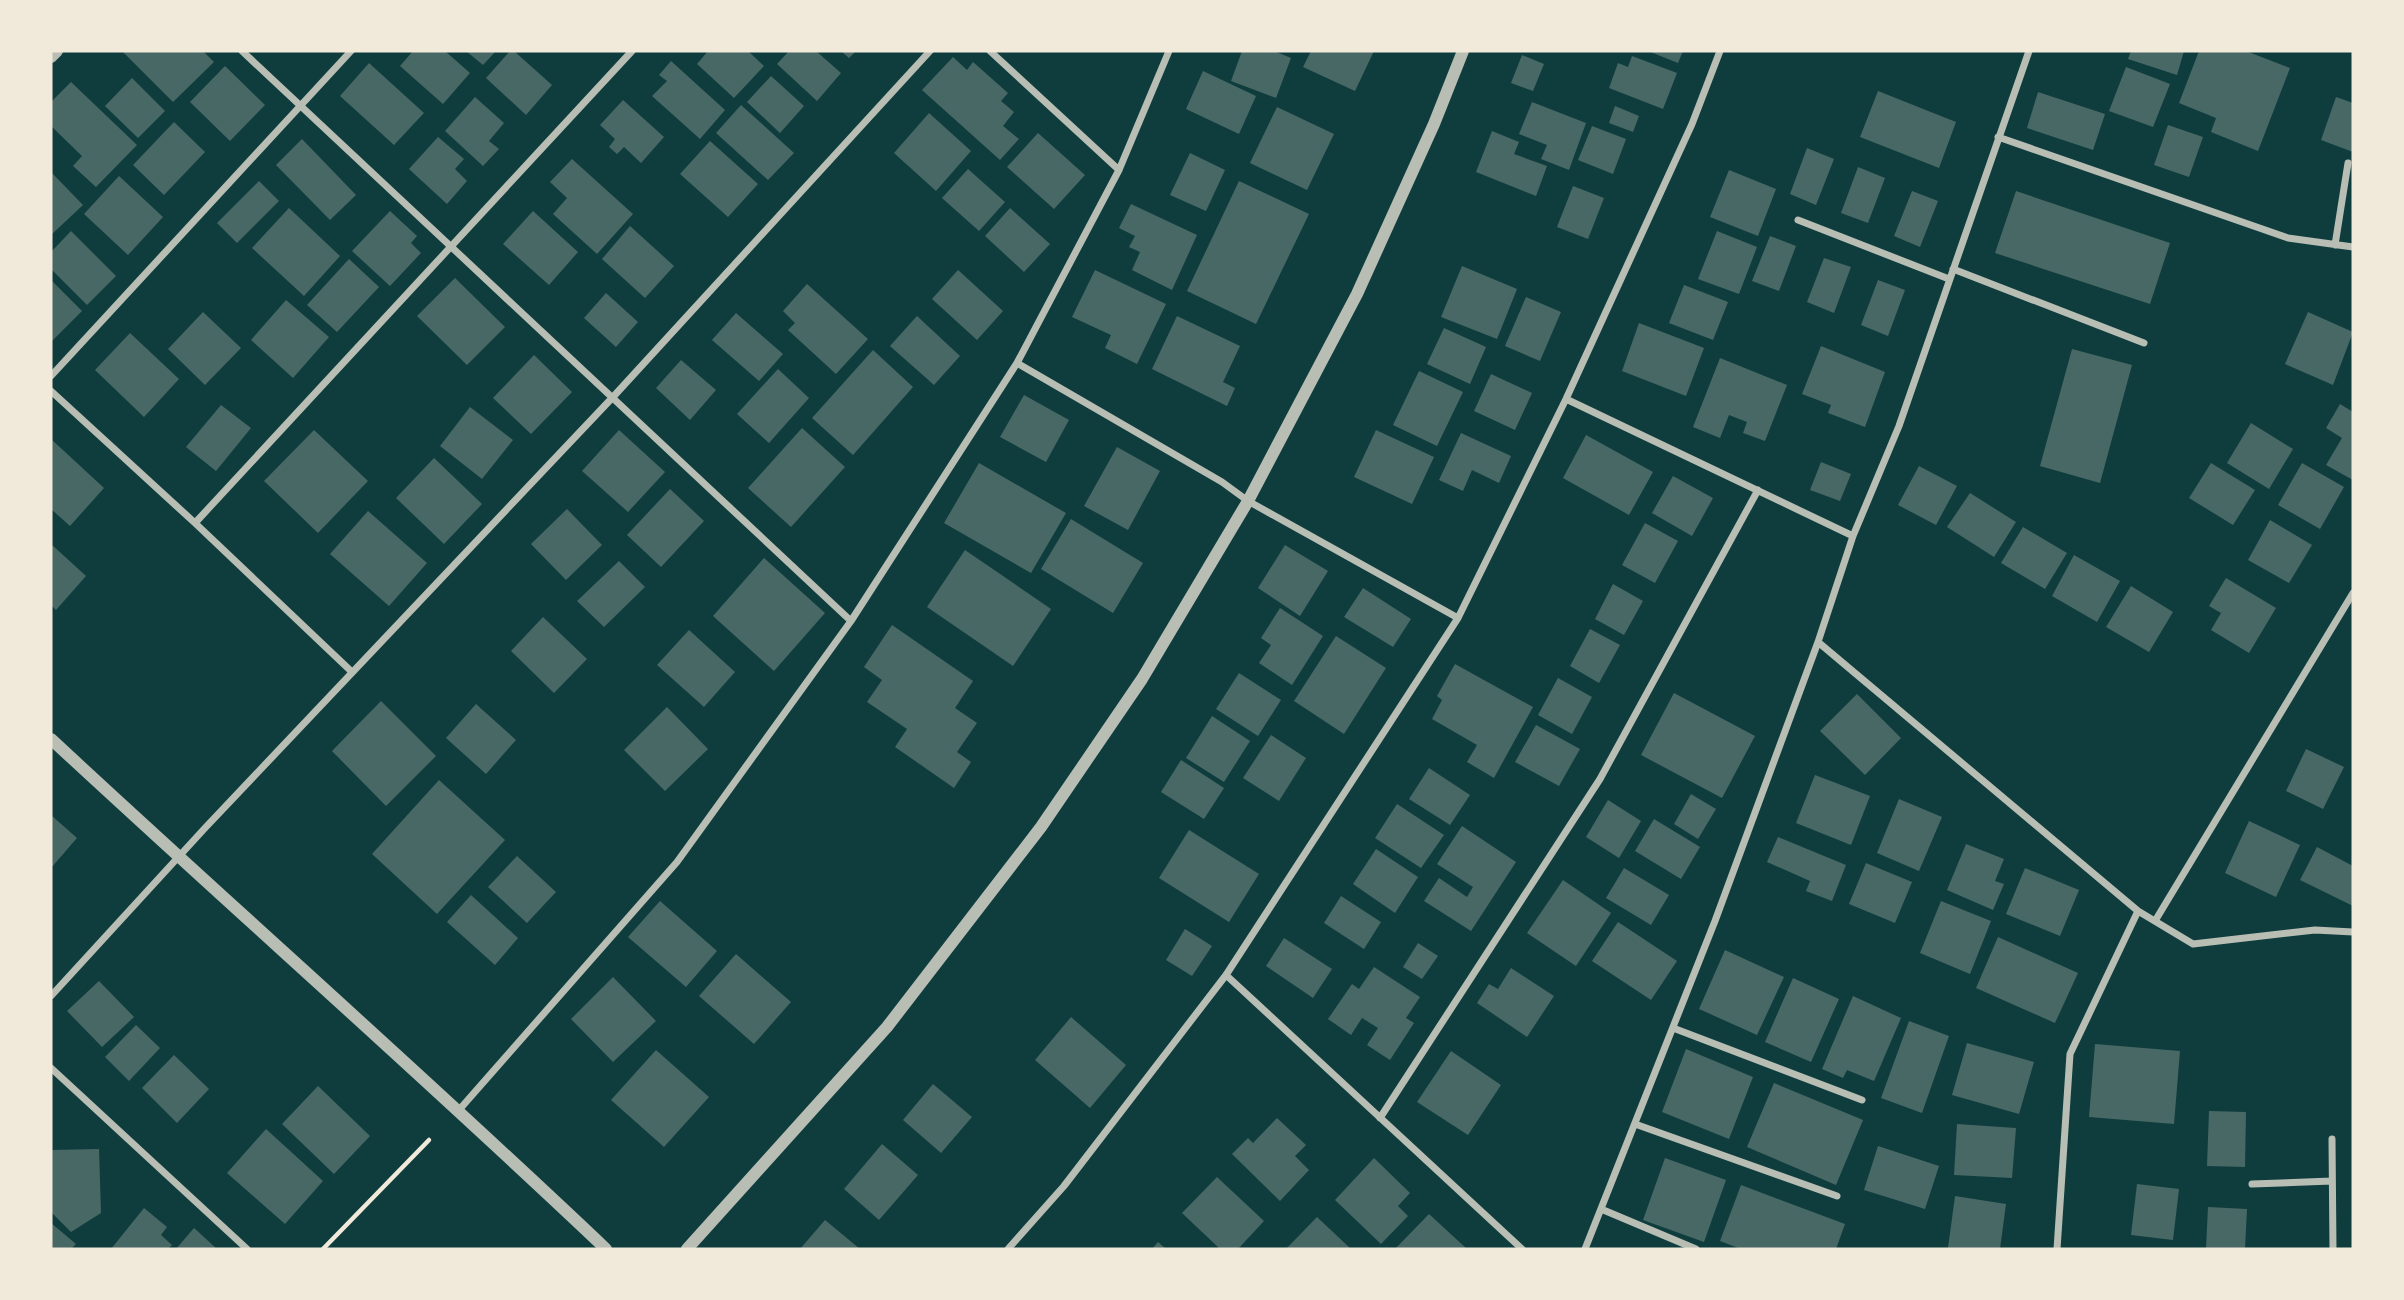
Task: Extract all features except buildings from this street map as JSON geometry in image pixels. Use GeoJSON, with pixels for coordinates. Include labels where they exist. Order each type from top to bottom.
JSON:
{"type":"FeatureCollection","features":[{"type":"Feature","properties":{"kind":"street"},"geometry":{"type":"LineString","coordinates":[[51,57],[57,51]]}},
{"type":"Feature","properties":{"kind":"street"},"geometry":{"type":"LineString","coordinates":[[242,51],[851,621]]}},
{"type":"Feature","properties":{"kind":"street"},"geometry":{"type":"LineString","coordinates":[[51,376],[351,51]]}},
{"type":"Feature","properties":{"kind":"street"},"geometry":{"type":"LineString","coordinates":[[195,523],[632,51]]}},
{"type":"Feature","properties":{"kind":"street"},"geometry":{"type":"LineString","coordinates":[[51,996],[178,857],[613,397],[930,51]]}},
{"type":"Feature","properties":{"kind":"street"},"geometry":{"type":"LineString","coordinates":[[990,51],[1119,170]]}},
{"type":"Feature","properties":{"kind":"street"},"geometry":{"type":"LineString","coordinates":[[459,1110],[677,862],[851,621],[1017,363],[1119,170],[1169,51]]}},
{"type":"Feature","properties":{"kind":"street"},"geometry":{"type":"LineString","coordinates":[[687,1249],[887,1027],[1041,827],[1143,679],[1248,501],[1357,293],[1434,124],[1463,51]]}},
{"type":"Feature","properties":{"kind":"street"},"geometry":{"type":"LineString","coordinates":[[1008,1249],[1063,1186],[1226,975],[1458,618],[1566,399],[1692,124],[1720,51]]}},
{"type":"Feature","properties":{"kind":"street"},"geometry":{"type":"LineString","coordinates":[[1585,1249],[1715,920],[1818,642],[1853,536],[1899,426],[2029,51]]}},
{"type":"Feature","properties":{"kind":"street"},"geometry":{"type":"LineString","coordinates":[[1998,137],[2288,238],[2353,247]]}},
{"type":"Feature","properties":{"kind":"street"},"geometry":{"type":"LineString","coordinates":[[2335,245],[2348,163]]}},
{"type":"Feature","properties":{"kind":"street"},"geometry":{"type":"LineString","coordinates":[[1798,220],[1949,279]]}},
{"type":"Feature","properties":{"kind":"street"},"geometry":{"type":"LineString","coordinates":[[1953,269],[2144,343]]}},
{"type":"Feature","properties":{"kind":"street"},"geometry":{"type":"LineString","coordinates":[[1017,363],[1222,482],[1248,501],[1458,618]]}},
{"type":"Feature","properties":{"kind":"street"},"geometry":{"type":"LineString","coordinates":[[51,391],[352,672]]}},
{"type":"Feature","properties":{"kind":"street"},"geometry":{"type":"LineString","coordinates":[[1566,399],[1853,536]]}},
{"type":"Feature","properties":{"kind":"street"},"geometry":{"type":"LineString","coordinates":[[1380,1118],[1600,779],[1758,490]]}},
{"type":"Feature","properties":{"kind":"street"},"geometry":{"type":"LineString","coordinates":[[2155,921],[2353,593]]}},
{"type":"Feature","properties":{"kind":"street"},"geometry":{"type":"LineString","coordinates":[[1818,642],[2138,911],[2193,944],[2315,930],[2353,932]]}},
{"type":"Feature","properties":{"kind":"street"},"geometry":{"type":"LineString","coordinates":[[51,739],[459,1110],[606,1249]]}},
{"type":"Feature","properties":{"kind":"street"},"geometry":{"type":"LineString","coordinates":[[2057,1249],[2070,1054],[2138,911]]}},
{"type":"Feature","properties":{"kind":"street"},"geometry":{"type":"LineString","coordinates":[[1226,975],[1522,1249]]}},
{"type":"Feature","properties":{"kind":"street"},"geometry":{"type":"LineString","coordinates":[[1673,1028],[1862,1100]]}},
{"type":"Feature","properties":{"kind":"street"},"geometry":{"type":"LineString","coordinates":[[51,1068],[247,1249]]}},
{"type":"Feature","properties":{"kind":"street"},"geometry":{"type":"LineString","coordinates":[[1634,1124],[1837,1196]]}},
{"type":"Feature","properties":{"kind":"street"},"geometry":{"type":"LineString","coordinates":[[2332,1139],[2333,1249]]}},
{"type":"Feature","properties":{"kind":"street"},"geometry":{"type":"LineString","coordinates":[[2252,1184],[2332,1181]]}},
{"type":"Feature","properties":{"kind":"street"},"geometry":{"type":"LineString","coordinates":[[1601,1209],[1696,1249]]}},
{"type":"Feature","properties":{"kind":"path"},"geometry":{"type":"LineString","coordinates":[[323,1249],[429,1140]]}}]}
